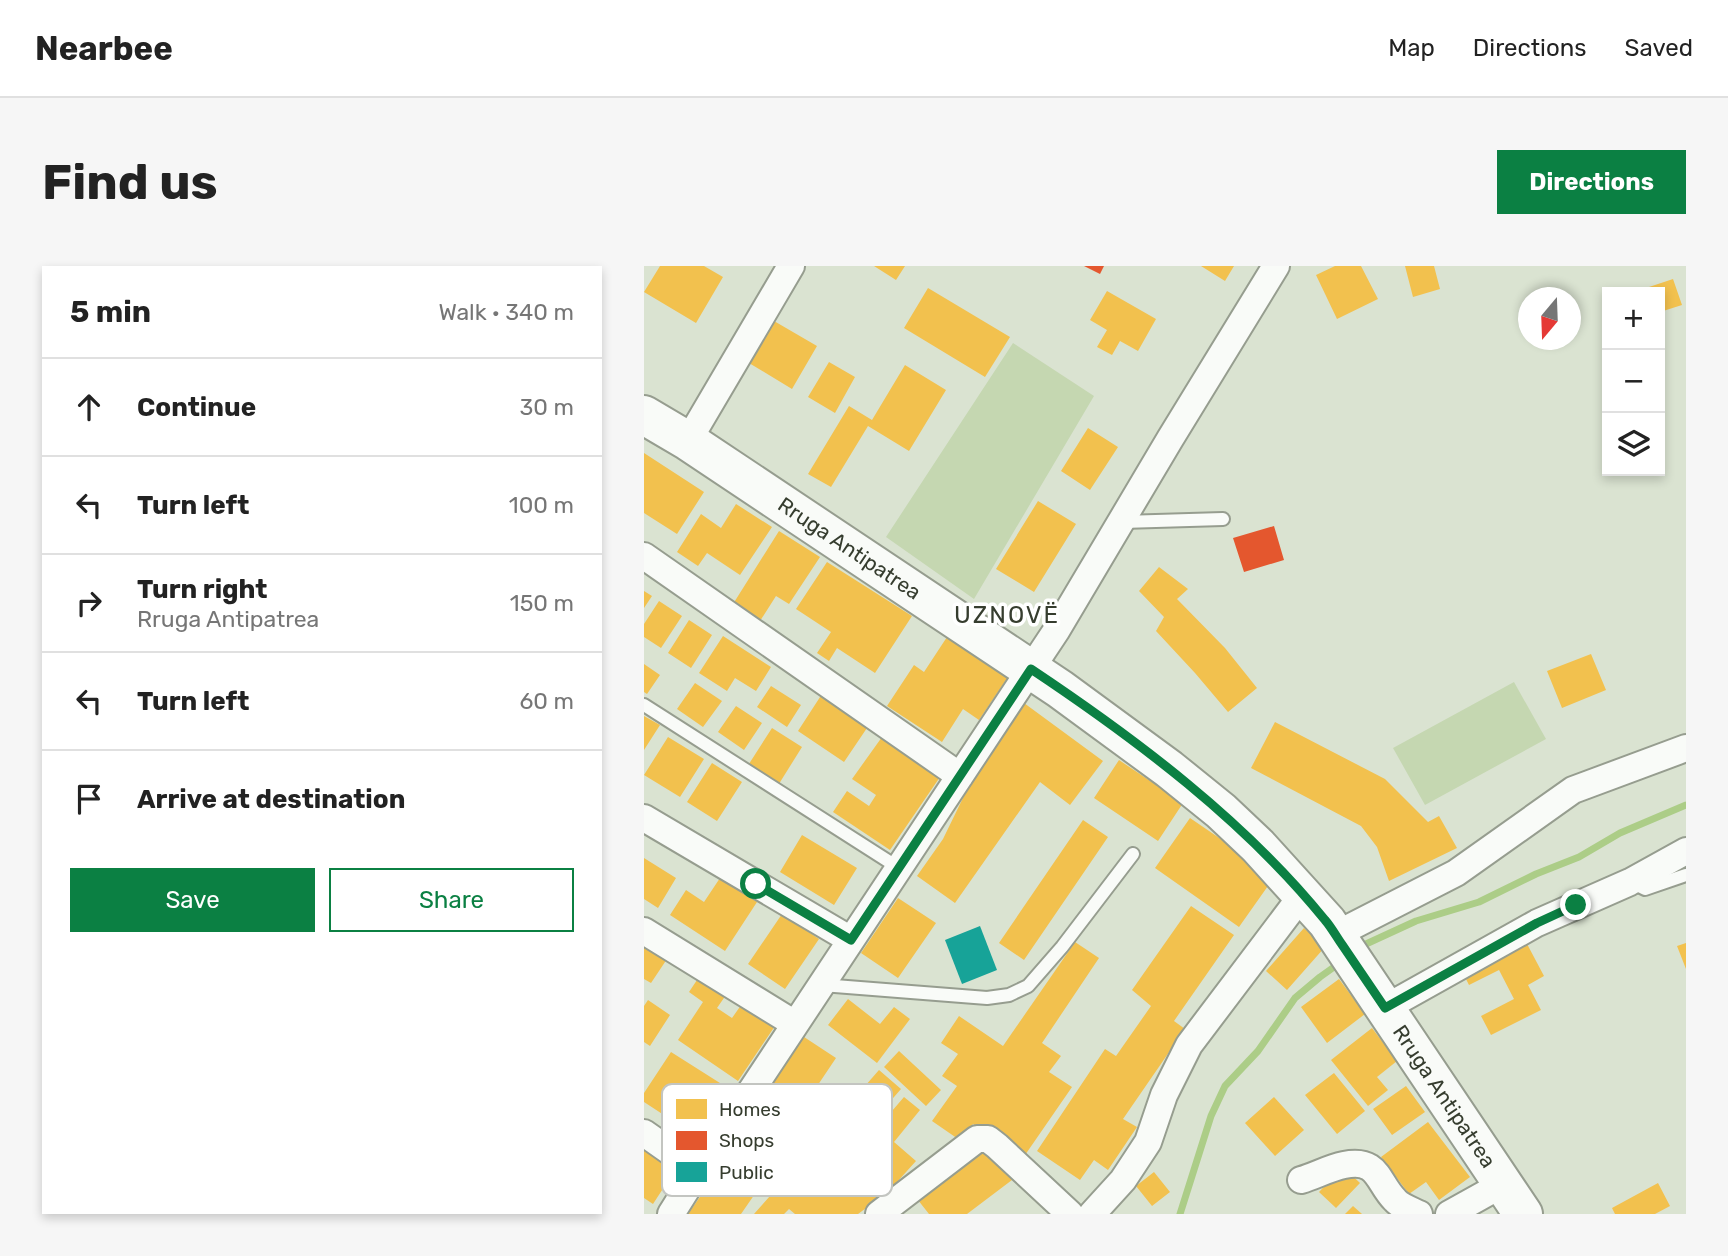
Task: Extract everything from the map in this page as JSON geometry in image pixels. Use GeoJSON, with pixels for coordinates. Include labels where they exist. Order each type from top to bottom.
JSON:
{"type":"FeatureCollection","features":[{"type":"Feature","properties":{"kind":"main road","name":"Rruga Antipatrea"},"geometry":{"type":"LineString","coordinates":[[644,415],[688,441],[1031,669],[1200,794],[1258,846],[1327,922],[1513,1199]]}},
{"type":"Feature","properties":{"kind":"street"},"geometry":{"type":"LineString","coordinates":[[688,441],[791,266]]}},
{"type":"Feature","properties":{"kind":"street"},"geometry":{"type":"LineString","coordinates":[[755,1084],[1056,631],[1276,266]]}},
{"type":"Feature","properties":{"kind":"street"},"geometry":{"type":"LineString","coordinates":[[644,556],[960,776]]}},
{"type":"Feature","properties":{"kind":"street"},"geometry":{"type":"LineString","coordinates":[[1346,951],[1573,789],[1686,748]]}},
{"type":"Feature","properties":{"kind":"street"},"geometry":{"type":"LineString","coordinates":[[644,818],[851,940]]}},
{"type":"Feature","properties":{"kind":"street"},"geometry":{"type":"LineString","coordinates":[[1385,1008],[1537,923],[1630,882],[1686,850]]}},
{"type":"Feature","properties":{"kind":"street"},"geometry":{"type":"LineString","coordinates":[[1091,1214],[1123,1180],[1148,1142],[1164,1095],[1189,1045],[1303,894]]}},
{"type":"Feature","properties":{"kind":"street"},"geometry":{"type":"LineString","coordinates":[[644,932],[795,1024]]}},
{"type":"Feature","properties":{"kind":"street"},"geometry":{"type":"LineString","coordinates":[[644,1133],[662,1146]]}},
{"type":"Feature","properties":{"kind":"street"},"geometry":{"type":"LineString","coordinates":[[879,1214],[977,1139],[988,1139],[1070,1214]]}},
{"type":"Feature","properties":{"kind":"street"},"geometry":{"type":"LineString","coordinates":[[1301,1180],[1345,1165],[1360,1165],[1378,1174],[1395,1201],[1419,1214]]}},
{"type":"Feature","properties":{"kind":"street"},"geometry":{"type":"LineString","coordinates":[[671,1214],[682,1196]]}},
{"type":"Feature","properties":{"kind":"street"},"geometry":{"type":"LineString","coordinates":[[1449,1214],[1513,1199]]}},
{"type":"Feature","properties":{"kind":"lane"},"geometry":{"type":"LineString","coordinates":[[1120,522],[1223,519]]}},
{"type":"Feature","properties":{"kind":"lane"},"geometry":{"type":"LineString","coordinates":[[644,705],[899,868]]}},
{"type":"Feature","properties":{"kind":"lane"},"geometry":{"type":"LineString","coordinates":[[821,985],[987,998],[1009,995],[1028,986],[1062,947],[1133,854]]}},
{"type":"Feature","properties":{"kind":"lane"},"geometry":{"type":"LineString","coordinates":[[1630,882],[1645,889],[1686,875]]}},
{"type":"Feature","properties":{"kind":"green space"},"geometry":{"type":"Polygon","coordinates":[[[1013,343],[1094,396],[974,599],[886,537],[1013,343]]]}},
{"type":"Feature","properties":{"kind":"green space"},"geometry":{"type":"Polygon","coordinates":[[[1514,682],[1546,739],[1425,805],[1393,748],[1514,682]]]}},
{"type":"Feature","properties":{"kind":"building: Homes"},"geometry":{"type":"Polygon","coordinates":[[[660,266],[704,266],[723,277],[696,323],[644,292],[660,266]]]}},
{"type":"Feature","properties":{"kind":"building: Homes"},"geometry":{"type":"Polygon","coordinates":[[[874,266],[905,266],[896,280],[874,266]]]}},
{"type":"Feature","properties":{"kind":"building: Homes"},"geometry":{"type":"Polygon","coordinates":[[[1201,266],[1234,266],[1225,281],[1201,266]]]}},
{"type":"Feature","properties":{"kind":"building: Homes"},"geometry":{"type":"Polygon","coordinates":[[[1335,266],[1361,266],[1378,299],[1337,319],[1316,275],[1335,266]]]}},
{"type":"Feature","properties":{"kind":"building: Homes"},"geometry":{"type":"Polygon","coordinates":[[[1405,266],[1434,266],[1440,289],[1413,297],[1405,266]]]}},
{"type":"Feature","properties":{"kind":"building: Homes"},"geometry":{"type":"Polygon","coordinates":[[[1673,279],[1682,305],[1665,310],[1665,287],[1649,287],[1673,279]]]}},
{"type":"Feature","properties":{"kind":"building: Homes"},"geometry":{"type":"Polygon","coordinates":[[[928,288],[1010,337],[985,377],[904,328],[928,288]]]}},
{"type":"Feature","properties":{"kind":"building: Homes"},"geometry":{"type":"Polygon","coordinates":[[[1107,291],[1156,319],[1138,351],[1120,341],[1112,355],[1097,347],[1107,330],[1090,320],[1107,291]]]}},
{"type":"Feature","properties":{"kind":"building: Homes"},"geometry":{"type":"Polygon","coordinates":[[[774,321],[817,346],[792,389],[749,363],[774,321]]]}},
{"type":"Feature","properties":{"kind":"building: Homes"},"geometry":{"type":"Polygon","coordinates":[[[829,362],[855,377],[835,413],[808,397],[829,362]]]}},
{"type":"Feature","properties":{"kind":"building: Homes"},"geometry":{"type":"Polygon","coordinates":[[[905,365],[946,390],[909,451],[868,426],[831,487],[808,474],[849,406],[872,420],[905,365]]]}},
{"type":"Feature","properties":{"kind":"building: Homes"},"geometry":{"type":"Polygon","coordinates":[[[1088,428],[1118,447],[1090,490],[1061,471],[1088,428]]]}},
{"type":"Feature","properties":{"kind":"building: Homes"},"geometry":{"type":"Polygon","coordinates":[[[644,453],[704,492],[677,534],[644,513],[644,453]]]}},
{"type":"Feature","properties":{"kind":"building: Homes"},"geometry":{"type":"Polygon","coordinates":[[[1038,501],[1076,524],[1034,592],[996,569],[1038,501]]]}},
{"type":"Feature","properties":{"kind":"building: Homes"},"geometry":{"type":"Polygon","coordinates":[[[736,504],[772,527],[740,575],[707,553],[698,566],[677,552],[701,514],[721,528],[736,504]]]}},
{"type":"Feature","properties":{"kind":"building: Homes"},"geometry":{"type":"Polygon","coordinates":[[[779,531],[820,557],[789,604],[776,596],[760,621],[733,604],[779,531]]]}},
{"type":"Feature","properties":{"kind":"building: Homes"},"geometry":{"type":"Polygon","coordinates":[[[827,562],[912,616],[875,673],[837,648],[829,661],[817,653],[831,632],[796,609],[827,562]]]}},
{"type":"Feature","properties":{"kind":"building: Homes"},"geometry":{"type":"Polygon","coordinates":[[[1159,567],[1188,589],[1177,599],[1225,648],[1257,688],[1228,712],[1156,631],[1164,617],[1139,591],[1159,567]]]}},
{"type":"Feature","properties":{"kind":"building: Homes"},"geometry":{"type":"Polygon","coordinates":[[[644,591],[652,596],[644,608],[644,591]]]}},
{"type":"Feature","properties":{"kind":"building: Homes"},"geometry":{"type":"Polygon","coordinates":[[[659,601],[682,616],[661,648],[644,637],[644,624],[659,601]]]}},
{"type":"Feature","properties":{"kind":"building: Homes"},"geometry":{"type":"Polygon","coordinates":[[[689,620],[712,635],[691,668],[668,653],[689,620]]]}},
{"type":"Feature","properties":{"kind":"building: Homes"},"geometry":{"type":"Polygon","coordinates":[[[723,636],[771,667],[756,691],[735,678],[727,691],[699,673],[723,636]]]}},
{"type":"Feature","properties":{"kind":"building: Homes"},"geometry":{"type":"Polygon","coordinates":[[[947,637],[1008,677],[979,720],[963,709],[942,742],[887,706],[914,665],[924,672],[947,637]]]}},
{"type":"Feature","properties":{"kind":"building: Homes"},"geometry":{"type":"Polygon","coordinates":[[[1591,654],[1606,690],[1562,708],[1547,671],[1591,654]]]}},
{"type":"Feature","properties":{"kind":"building: Homes"},"geometry":{"type":"Polygon","coordinates":[[[644,664],[660,675],[647,694],[644,692],[644,664]]]}},
{"type":"Feature","properties":{"kind":"building: Homes"},"geometry":{"type":"Polygon","coordinates":[[[695,683],[722,701],[703,727],[677,709],[695,683]]]}},
{"type":"Feature","properties":{"kind":"building: Homes"},"geometry":{"type":"Polygon","coordinates":[[[771,686],[801,705],[787,727],[757,707],[771,686]]]}},
{"type":"Feature","properties":{"kind":"building: Homes"},"geometry":{"type":"Polygon","coordinates":[[[822,694],[869,725],[844,762],[798,731],[822,694]]]}},
{"type":"Feature","properties":{"kind":"building: Homes"},"geometry":{"type":"Polygon","coordinates":[[[1024,703],[1103,761],[1070,805],[1040,782],[955,903],[917,876],[943,839],[979,765],[1024,703]]]}},
{"type":"Feature","properties":{"kind":"building: Homes"},"geometry":{"type":"Polygon","coordinates":[[[736,706],[762,723],[744,750],[718,732],[736,706]]]}},
{"type":"Feature","properties":{"kind":"building: Homes"},"geometry":{"type":"Polygon","coordinates":[[[644,716],[660,725],[644,750],[644,716]]]}},
{"type":"Feature","properties":{"kind":"building: Homes"},"geometry":{"type":"Polygon","coordinates":[[[1275,722],[1385,779],[1428,822],[1439,816],[1457,848],[1389,881],[1377,847],[1361,826],[1251,768],[1275,722]]]}},
{"type":"Feature","properties":{"kind":"building: Homes"},"geometry":{"type":"Polygon","coordinates":[[[772,728],[802,747],[777,787],[747,767],[772,728]]]}},
{"type":"Feature","properties":{"kind":"building: Homes"},"geometry":{"type":"Polygon","coordinates":[[[668,737],[704,759],[680,797],[644,775],[668,737]]]}},
{"type":"Feature","properties":{"kind":"building: Homes"},"geometry":{"type":"Polygon","coordinates":[[[882,737],[940,777],[890,850],[833,812],[847,791],[869,806],[876,795],[852,779],[882,737]]]}},
{"type":"Feature","properties":{"kind":"building: Homes"},"geometry":{"type":"Polygon","coordinates":[[[1119,760],[1183,803],[1158,841],[1094,798],[1119,760]]]}},
{"type":"Feature","properties":{"kind":"building: Homes"},"geometry":{"type":"Polygon","coordinates":[[[712,763],[742,782],[717,821],[687,802],[712,763]]]}},
{"type":"Feature","properties":{"kind":"building: Homes"},"geometry":{"type":"Polygon","coordinates":[[[1190,818],[1275,876],[1239,927],[1155,868],[1190,818]]]}},
{"type":"Feature","properties":{"kind":"building: Homes"},"geometry":{"type":"Polygon","coordinates":[[[1083,820],[1108,837],[1024,960],[999,943],[1083,820]]]}},
{"type":"Feature","properties":{"kind":"building: Homes"},"geometry":{"type":"Polygon","coordinates":[[[802,835],[857,868],[834,905],[780,872],[802,835]]]}},
{"type":"Feature","properties":{"kind":"building: Homes"},"geometry":{"type":"Polygon","coordinates":[[[644,858],[676,878],[658,908],[644,899],[644,858]]]}},
{"type":"Feature","properties":{"kind":"building: Homes"},"geometry":{"type":"Polygon","coordinates":[[[720,878],[757,902],[725,951],[670,915],[686,890],[704,902],[720,878]]]}},
{"type":"Feature","properties":{"kind":"building: Homes"},"geometry":{"type":"Polygon","coordinates":[[[898,898],[936,923],[898,978],[861,953],[898,898]]]}},
{"type":"Feature","properties":{"kind":"building: Homes"},"geometry":{"type":"Polygon","coordinates":[[[1191,906],[1234,935],[1174,1021],[1185,1029],[1123,1119],[1137,1127],[1108,1170],[1094,1160],[1080,1180],[1037,1151],[1105,1049],[1116,1056],[1151,1006],[1132,990],[1191,906]]]}},
{"type":"Feature","properties":{"kind":"building: Homes"},"geometry":{"type":"Polygon","coordinates":[[[782,914],[819,939],[785,989],[748,964],[782,914]]]}},
{"type":"Feature","properties":{"kind":"building: Homes"},"geometry":{"type":"Polygon","coordinates":[[[1304,928],[1325,947],[1287,990],[1266,971],[1304,928]]]}},
{"type":"Feature","properties":{"kind":"building: Homes"},"geometry":{"type":"Polygon","coordinates":[[[1075,942],[1099,958],[1042,1043],[1061,1056],[1049,1072],[1072,1087],[1023,1158],[973,1124],[961,1141],[932,1121],[957,1086],[942,1076],[958,1054],[941,1043],[959,1016],[1003,1046],[1075,942]]]}},
{"type":"Feature","properties":{"kind":"building: Homes"},"geometry":{"type":"Polygon","coordinates":[[[1526,942],[1544,976],[1528,985],[1541,1010],[1491,1035],[1481,1016],[1514,999],[1499,970],[1469,985],[1464,975],[1526,942]]]}},
{"type":"Feature","properties":{"kind":"building: Homes"},"geometry":{"type":"Polygon","coordinates":[[[1686,943],[1686,969],[1677,946],[1686,943]]]}},
{"type":"Feature","properties":{"kind":"building: Homes"},"geometry":{"type":"Polygon","coordinates":[[[644,945],[667,959],[651,983],[644,979],[644,945]]]}},
{"type":"Feature","properties":{"kind":"building: Homes"},"geometry":{"type":"Polygon","coordinates":[[[699,977],[726,995],[717,1008],[732,1018],[744,1001],[777,1023],[738,1081],[678,1040],[703,1002],[689,992],[699,977]]]}},
{"type":"Feature","properties":{"kind":"building: Homes"},"geometry":{"type":"Polygon","coordinates":[[[1339,979],[1365,1014],[1327,1043],[1301,1007],[1339,979]]]}},
{"type":"Feature","properties":{"kind":"building: Homes"},"geometry":{"type":"Polygon","coordinates":[[[848,999],[880,1024],[894,1007],[910,1019],[877,1063],[828,1025],[848,999]]]}},
{"type":"Feature","properties":{"kind":"building: Homes"},"geometry":{"type":"Polygon","coordinates":[[[648,1000],[670,1015],[650,1046],[644,1042],[644,1006],[648,1000]]]}},
{"type":"Feature","properties":{"kind":"building: Homes"},"geometry":{"type":"Polygon","coordinates":[[[1372,1028],[1397,1061],[1377,1077],[1388,1090],[1368,1106],[1331,1060],[1372,1028]]]}},
{"type":"Feature","properties":{"kind":"building: Homes"},"geometry":{"type":"Polygon","coordinates":[[[801,1035],[836,1058],[819,1084],[769,1084],[801,1035]]]}},
{"type":"Feature","properties":{"kind":"building: Homes"},"geometry":{"type":"Polygon","coordinates":[[[899,1051],[941,1090],[926,1106],[884,1067],[899,1051]]]}},
{"type":"Feature","properties":{"kind":"building: Homes"},"geometry":{"type":"Polygon","coordinates":[[[671,1052],[722,1084],[662,1084],[662,1114],[644,1102],[644,1093],[671,1052]]]}},
{"type":"Feature","properties":{"kind":"building: Homes"},"geometry":{"type":"Polygon","coordinates":[[[879,1070],[901,1089],[892,1099],[892,1084],[867,1084],[879,1070]]]}},
{"type":"Feature","properties":{"kind":"building: Homes"},"geometry":{"type":"Polygon","coordinates":[[[1334,1073],[1365,1111],[1337,1134],[1305,1095],[1334,1073]]]}},
{"type":"Feature","properties":{"kind":"building: Homes"},"geometry":{"type":"Polygon","coordinates":[[[1406,1086],[1425,1112],[1392,1135],[1373,1109],[1406,1086]]]}},
{"type":"Feature","properties":{"kind":"building: Homes"},"geometry":{"type":"Polygon","coordinates":[[[904,1097],[920,1110],[894,1142],[916,1161],[892,1188],[892,1111],[904,1097]]]}},
{"type":"Feature","properties":{"kind":"building: Homes"},"geometry":{"type":"Polygon","coordinates":[[[1274,1097],[1304,1130],[1275,1156],[1245,1123],[1274,1097]]]}},
{"type":"Feature","properties":{"kind":"building: Homes"},"geometry":{"type":"Polygon","coordinates":[[[1428,1122],[1470,1177],[1439,1200],[1426,1182],[1409,1194],[1381,1157],[1428,1122]]]}},
{"type":"Feature","properties":{"kind":"building: Homes"},"geometry":{"type":"Polygon","coordinates":[[[983,1142],[1012,1180],[967,1214],[929,1214],[914,1195],[983,1142]]]}},
{"type":"Feature","properties":{"kind":"building: Homes"},"geometry":{"type":"Polygon","coordinates":[[[644,1143],[662,1154],[662,1190],[653,1204],[644,1198],[644,1143]]]}},
{"type":"Feature","properties":{"kind":"building: Homes"},"geometry":{"type":"Polygon","coordinates":[[[1343,1167],[1360,1183],[1336,1208],[1319,1192],[1343,1167]]]}},
{"type":"Feature","properties":{"kind":"building: Homes"},"geometry":{"type":"Polygon","coordinates":[[[1154,1172],[1170,1192],[1152,1206],[1136,1186],[1154,1172]]]}},
{"type":"Feature","properties":{"kind":"building: Homes"},"geometry":{"type":"Polygon","coordinates":[[[1658,1183],[1670,1206],[1655,1214],[1615,1214],[1612,1208],[1658,1183]]]}},
{"type":"Feature","properties":{"kind":"building: Homes"},"geometry":{"type":"Polygon","coordinates":[[[701,1196],[753,1196],[741,1214],[688,1214],[701,1196]]]}},
{"type":"Feature","properties":{"kind":"building: Homes"},"geometry":{"type":"Polygon","coordinates":[[[770,1196],[883,1196],[858,1214],[795,1214],[789,1209],[784,1214],[754,1214],[770,1196]]]}},
{"type":"Feature","properties":{"kind":"building: Homes"},"geometry":{"type":"Polygon","coordinates":[[[1353,1206],[1362,1214],[1345,1214],[1353,1206]]]}},
{"type":"Feature","properties":{"kind":"building: Shops"},"geometry":{"type":"Polygon","coordinates":[[[1084,266],[1104,266],[1100,274],[1084,266]]]}},
{"type":"Feature","properties":{"kind":"building: Shops"},"geometry":{"type":"Polygon","coordinates":[[[1274,526],[1284,560],[1244,572],[1233,538],[1274,526]]]}},
{"type":"Feature","properties":{"kind":"building: Public"},"geometry":{"type":"Polygon","coordinates":[[[980,926],[997,970],[962,984],[945,940],[980,926]]]}},
{"type":"Feature","properties":{"kind":"waterway"},"geometry":{"type":"LineString","coordinates":[[1359,949],[1416,921],[1479,902],[1536,874],[1579,857],[1620,833],[1686,805]]}},
{"type":"Feature","properties":{"kind":"waterway"},"geometry":{"type":"LineString","coordinates":[[1180,1214],[1211,1116],[1225,1086],[1258,1051],[1295,998],[1341,962]]}},
{"type":"Feature","properties":{"kind":"district","name":"UZNOVË"},"geometry":{"type":"Point","coordinates":[1007,615]}},
{"type":"Feature","properties":{"kind":"route"},"geometry":{"type":"LineString","coordinates":[[756,884],[851,940],[1031,669],[1170,769],[1258,846],[1327,922],[1385,1008],[1537,923],[1576,905]]}}]}
